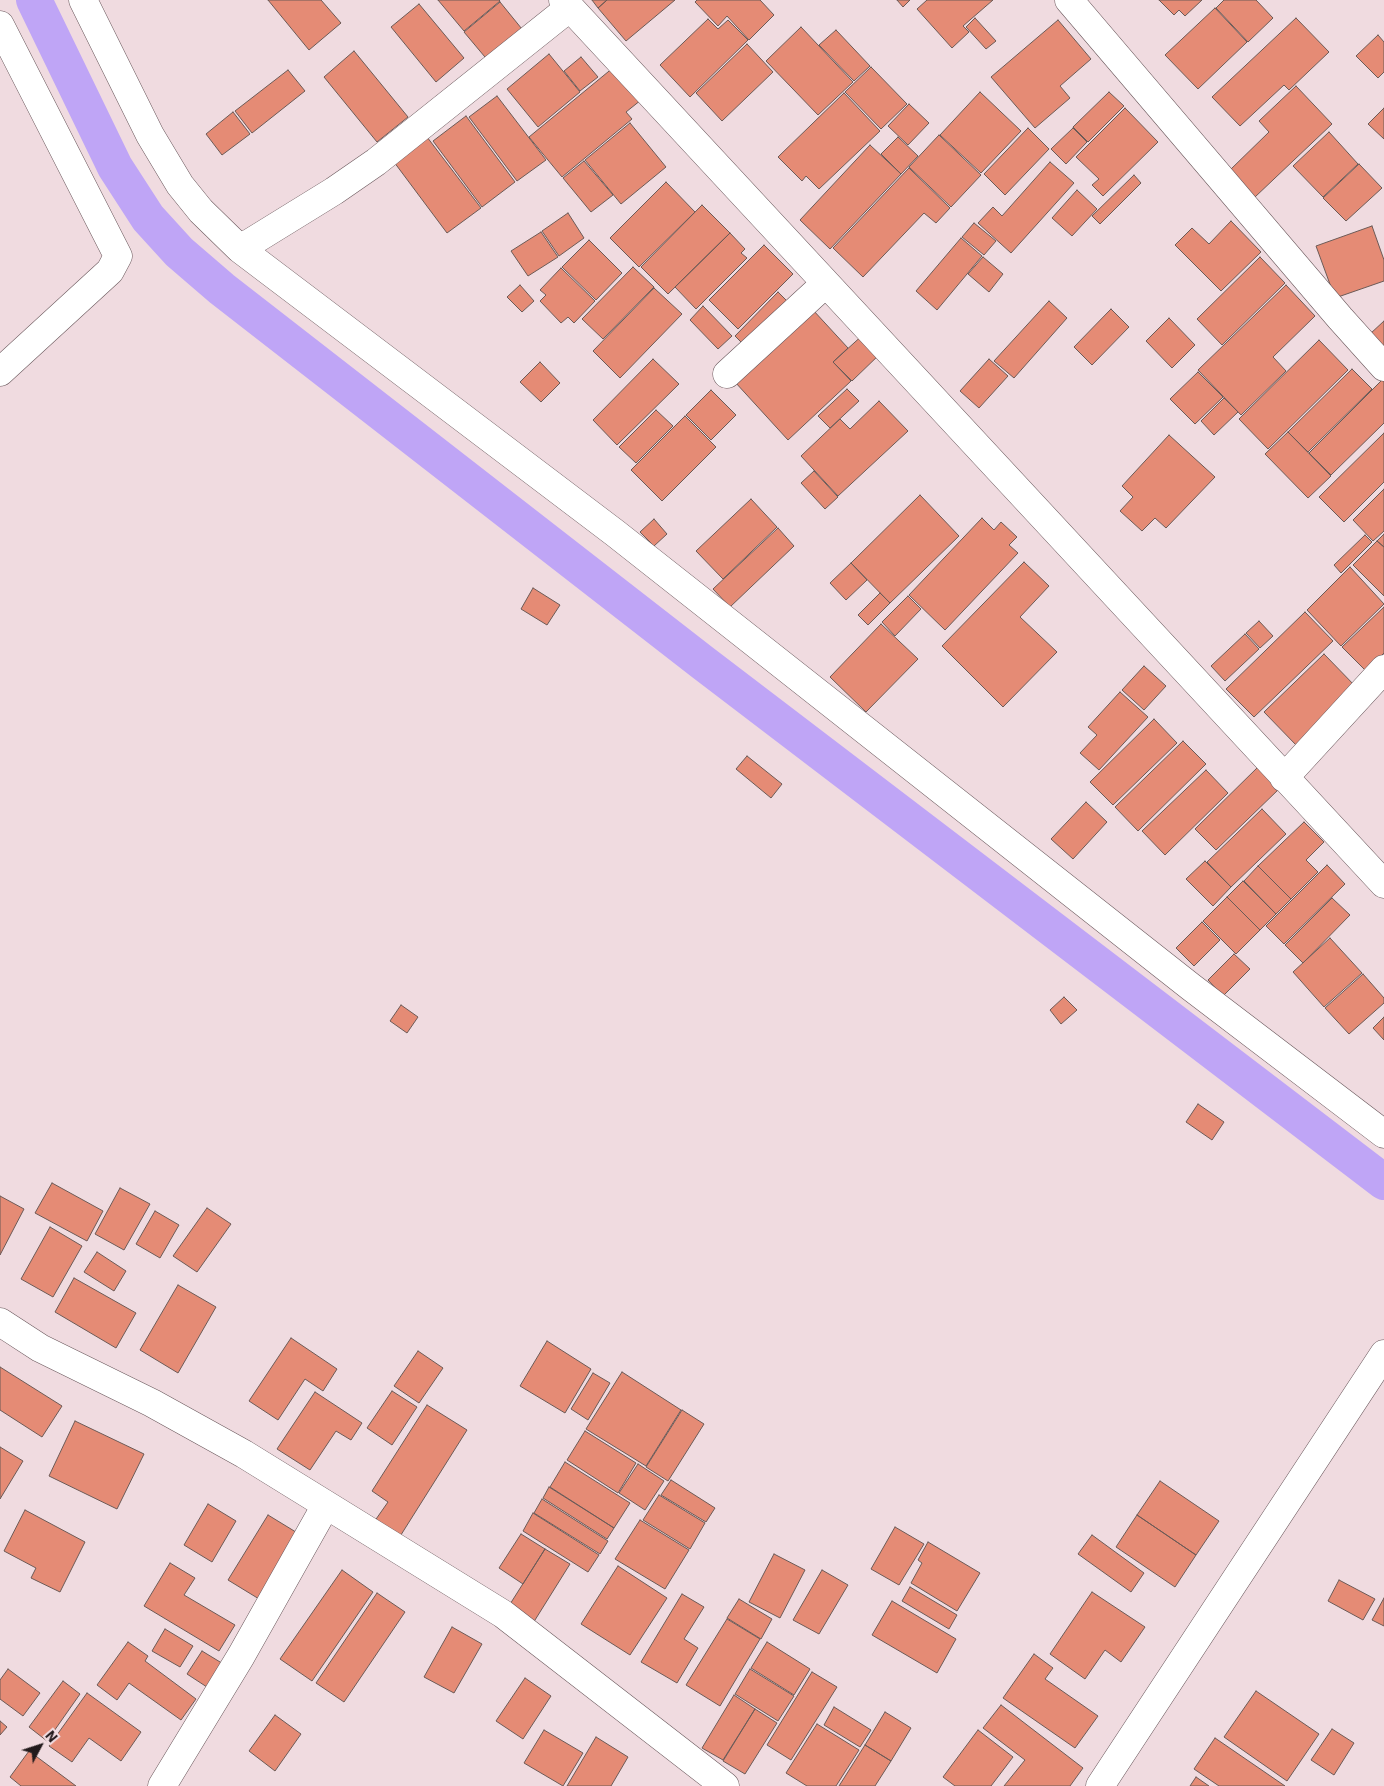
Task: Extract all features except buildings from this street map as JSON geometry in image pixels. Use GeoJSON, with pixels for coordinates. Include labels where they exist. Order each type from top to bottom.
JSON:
{"type":"FeatureCollection","features":[{"type":"Feature","properties":{"kind":"street"},"geometry":{"type":"LineString","coordinates":[[83,0],[150,135],[180,185],[201,211],[240,249],[615,533],[1191,987],[1384,1134]]}},
{"type":"Feature","properties":{"kind":"street"},"geometry":{"type":"LineString","coordinates":[[1069,0],[1384,367]]}},
{"type":"Feature","properties":{"kind":"street"},"geometry":{"type":"LineString","coordinates":[[240,249],[334,191],[376,162],[566,4],[1384,884]]}},
{"type":"Feature","properties":{"kind":"street"},"geometry":{"type":"LineString","coordinates":[[0,25],[118,256],[110,271],[0,372]]}},
{"type":"Feature","properties":{"kind":"street"},"geometry":{"type":"LineString","coordinates":[[727,374],[825,284]]}},
{"type":"Feature","properties":{"kind":"street"},"geometry":{"type":"LineString","coordinates":[[1284,778],[1384,669]]}},
{"type":"Feature","properties":{"kind":"street"},"geometry":{"type":"LineString","coordinates":[[0,1322],[40,1348],[152,1403],[235,1450],[503,1614],[725,1786]]}},
{"type":"Feature","properties":{"kind":"street"},"geometry":{"type":"LineString","coordinates":[[1100,1786],[1384,1354]]}},
{"type":"Feature","properties":{"kind":"street"},"geometry":{"type":"LineString","coordinates":[[162,1786],[241,1656],[326,1505]]}},
{"type":"Feature","properties":{"kind":"waterway"},"geometry":{"type":"LineString","coordinates":[[34,0],[115,167],[148,218],[179,252],[222,289],[702,662],[1384,1182]]}}]}
